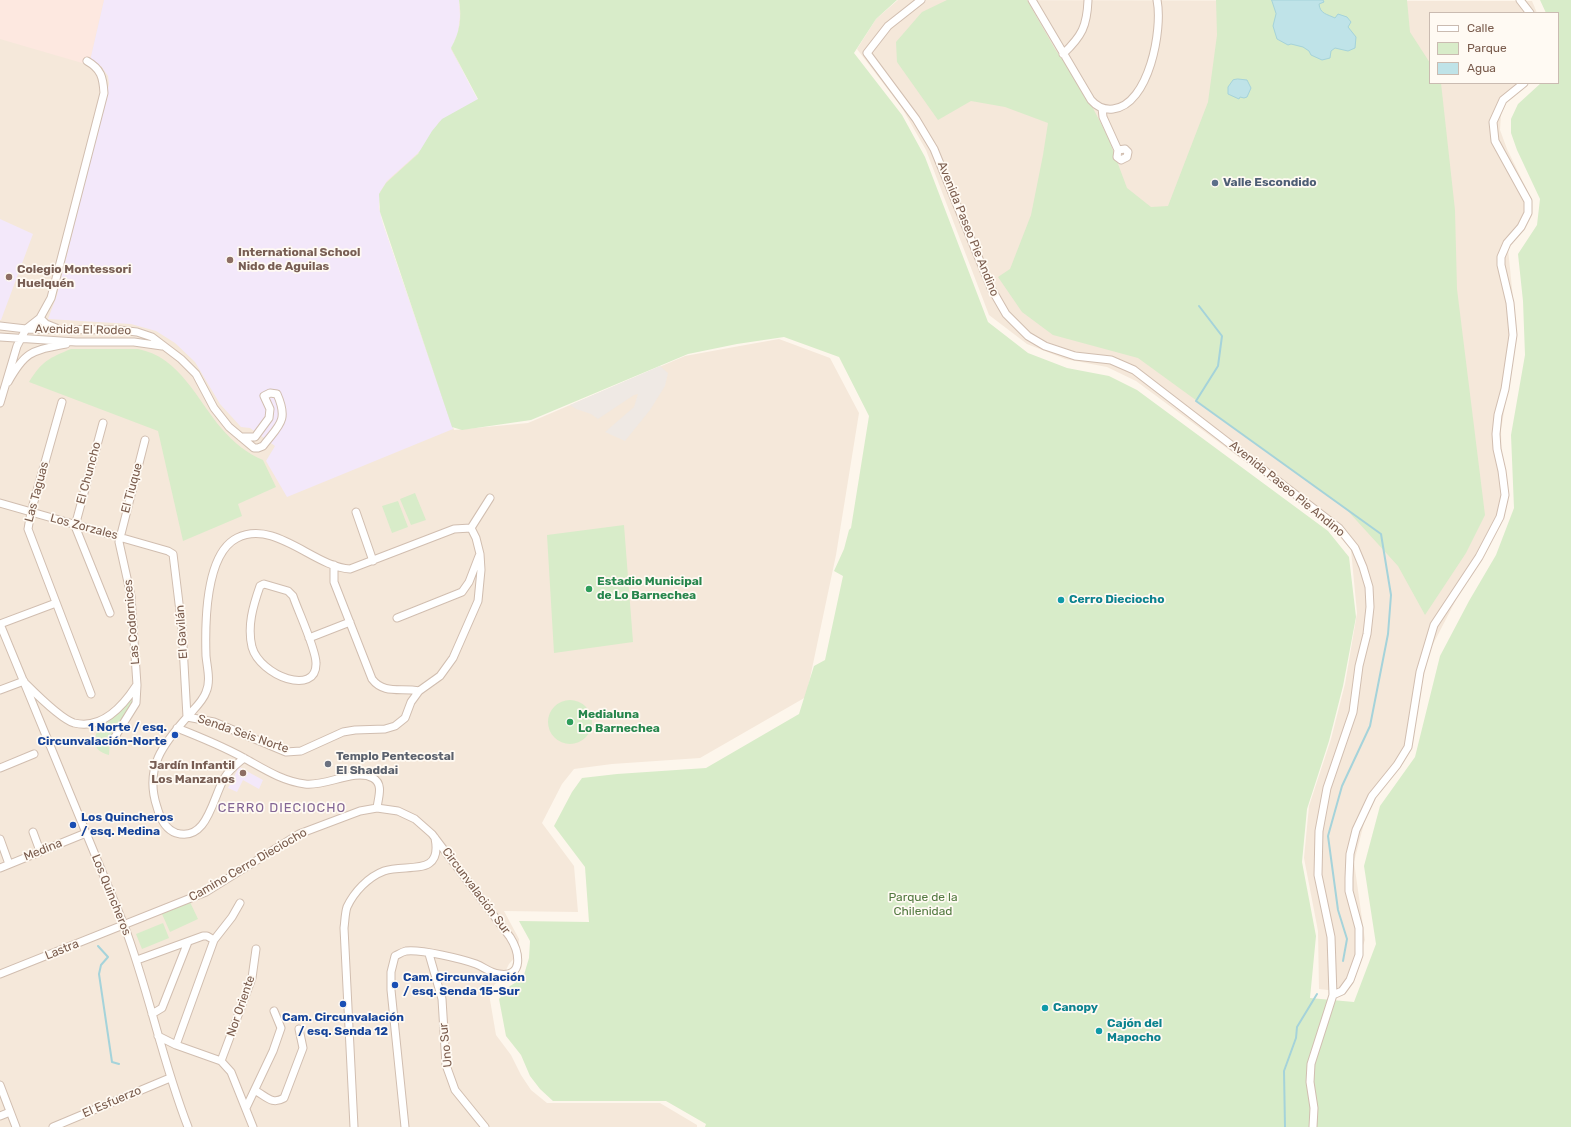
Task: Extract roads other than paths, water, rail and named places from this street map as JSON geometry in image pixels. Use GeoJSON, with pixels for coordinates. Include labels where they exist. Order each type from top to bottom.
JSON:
{"type":"FeatureCollection","features":[{"type":"Feature","properties":{"kind":"street","name":"Avenida Paseo Pie Andino"},"geometry":{"type":"LineString","coordinates":[[921,0],[888,26],[867,53],[916,119],[934,149],[995,297],[1013,322],[1036,342],[1055,350],[1075,356],[1111,360],[1134,370],[1339,528],[1360,557],[1370,597],[1367,634],[1359,666],[1353,712],[1323,802],[1318,846],[1320,890],[1331,937],[1333,995],[1310,1070],[1314,1108],[1313,1127]]}},
{"type":"Feature","properties":{"kind":"street"},"geometry":{"type":"LineString","coordinates":[[1032,0],[1091,100],[1102,108],[1112,109],[1122,107],[1131,100],[1141,85],[1151,61],[1156,42],[1159,16],[1157,0]]}},
{"type":"Feature","properties":{"kind":"street"},"geometry":{"type":"LineString","coordinates":[[1063,54],[1079,37],[1084,29],[1088,0]]}},
{"type":"Feature","properties":{"kind":"street"},"geometry":{"type":"LineString","coordinates":[[1520,0],[1529,12]]}},
{"type":"Feature","properties":{"kind":"street"},"geometry":{"type":"LineString","coordinates":[[0,403],[14,354],[20,340],[26,329],[40,318],[51,298],[104,93],[102,76],[98,69],[87,62]]}},
{"type":"Feature","properties":{"kind":"street"},"geometry":{"type":"LineString","coordinates":[[1333,995],[1342,991],[1350,980],[1360,946],[1360,928],[1349,891],[1350,854],[1356,830],[1372,796],[1397,765],[1408,747],[1420,672],[1434,625],[1479,557],[1500,517],[1505,495],[1502,471],[1497,450],[1496,434],[1498,415],[1505,389],[1513,335],[1510,303],[1501,265],[1501,257],[1507,243],[1521,227],[1528,213],[1528,201],[1497,146],[1493,122],[1503,100],[1523,84]]}},
{"type":"Feature","properties":{"kind":"street"},"geometry":{"type":"LineString","coordinates":[[1102,108],[1102,118],[1118,150]]}},
{"type":"Feature","properties":{"kind":"street"},"geometry":{"type":"LineString","coordinates":[[40,318],[52,327],[68,330]]}},
{"type":"Feature","properties":{"kind":"street","name":"Avenida El Rodeo"},"geometry":{"type":"LineString","coordinates":[[0,326],[26,329],[119,330],[137,332],[152,337],[181,359],[192,370],[201,382],[218,415],[229,427],[254,448],[263,446],[283,418],[283,409],[277,394],[270,393],[264,396],[270,409],[268,418],[255,437],[241,437]]}},
{"type":"Feature","properties":{"kind":"street"},"geometry":{"type":"LineString","coordinates":[[134,342],[137,337],[137,332]]}},
{"type":"Feature","properties":{"kind":"street","name":"Avenida El Rodeo"},"geometry":{"type":"LineString","coordinates":[[0,337],[20,340],[134,342],[162,346]]}},
{"type":"Feature","properties":{"kind":"street"},"geometry":{"type":"LineString","coordinates":[[3,393],[18,366],[26,356],[35,350],[76,342]]}},
{"type":"Feature","properties":{"kind":"street","name":"Las Taguas"},"geometry":{"type":"LineString","coordinates":[[62,402],[30,512],[28,525],[29,533],[91,694]]}},
{"type":"Feature","properties":{"kind":"street","name":"El Chuncho"},"geometry":{"type":"LineString","coordinates":[[75,524],[103,423]]}},
{"type":"Feature","properties":{"kind":"street","name":"El Tiuque"},"geometry":{"type":"LineString","coordinates":[[120,536],[145,440]]}},
{"type":"Feature","properties":{"kind":"street"},"geometry":{"type":"LineString","coordinates":[[471,528],[490,498]]}},
{"type":"Feature","properties":{"kind":"street","name":"Los Zorzales"},"geometry":{"type":"LineString","coordinates":[[0,503],[168,550]]}},
{"type":"Feature","properties":{"kind":"street"},"geometry":{"type":"LineString","coordinates":[[356,512],[373,561]]}},
{"type":"Feature","properties":{"kind":"street","name":"Las Codornices"},"geometry":{"type":"LineString","coordinates":[[75,524],[76,532],[110,613]]}},
{"type":"Feature","properties":{"kind":"street"},"geometry":{"type":"LineString","coordinates":[[334,565],[334,582],[370,676],[375,683],[386,689],[419,691],[440,676],[453,658],[478,601],[481,570],[476,538],[471,528]]}},
{"type":"Feature","properties":{"kind":"street"},"geometry":{"type":"LineString","coordinates":[[244,758],[224,777],[204,823],[198,830],[191,833],[176,833],[164,824],[156,805],[152,787],[154,769],[163,747],[177,728],[200,702],[208,688],[206,647],[208,596],[218,560],[226,547],[239,537],[254,534],[265,534],[284,541],[334,565],[350,569],[454,529],[471,528]]}},
{"type":"Feature","properties":{"kind":"street","name":"Las Codornices"},"geometry":{"type":"LineString","coordinates":[[113,740],[136,703],[137,685],[131,596],[128,575],[119,545],[120,536]]}},
{"type":"Feature","properties":{"kind":"street","name":"El Gavilán"},"geometry":{"type":"LineString","coordinates":[[168,550],[175,557],[187,717]]}},
{"type":"Feature","properties":{"kind":"street"},"geometry":{"type":"LineString","coordinates":[[397,618],[462,592],[469,582],[479,554]]}},
{"type":"Feature","properties":{"kind":"street"},"geometry":{"type":"LineString","coordinates":[[267,584],[292,593],[308,638],[316,664],[314,672],[308,678],[296,680],[287,678],[277,675],[264,666],[254,652],[251,635],[251,615],[261,585],[267,584]]}},
{"type":"Feature","properties":{"kind":"street"},"geometry":{"type":"LineString","coordinates":[[0,624],[56,603]]}},
{"type":"Feature","properties":{"kind":"street"},"geometry":{"type":"LineString","coordinates":[[308,638],[350,622]]}},
{"type":"Feature","properties":{"kind":"street","name":"Los Quincheros"},"geometry":{"type":"LineString","coordinates":[[0,624],[124,925],[137,960],[170,1078],[188,1127]]}},
{"type":"Feature","properties":{"kind":"street"},"geometry":{"type":"LineString","coordinates":[[0,690],[24,681],[55,711],[74,723],[90,723],[106,719],[122,706],[137,685]]}},
{"type":"Feature","properties":{"kind":"street","name":"Senda Seis Norte"},"geometry":{"type":"LineString","coordinates":[[187,717],[214,722],[286,752],[301,751],[343,732],[386,729],[395,726],[404,718],[411,702],[419,691]]}},
{"type":"Feature","properties":{"kind":"street"},"geometry":{"type":"LineString","coordinates":[[177,728],[209,740],[244,758],[268,773],[306,784],[320,784],[352,777],[369,776],[378,782],[380,787],[377,808]]}},
{"type":"Feature","properties":{"kind":"street"},"geometry":{"type":"LineString","coordinates":[[0,768],[34,754]]}},
{"type":"Feature","properties":{"kind":"street","name":"Camino Cerro Dieciocho"},"geometry":{"type":"LineString","coordinates":[[124,925],[206,892],[299,834],[360,811],[377,808],[391,810],[410,816],[424,825],[435,838]]}},
{"type":"Feature","properties":{"kind":"street"},"geometry":{"type":"LineString","coordinates":[[33,832],[40,851]]}},
{"type":"Feature","properties":{"kind":"street","name":"Medina"},"geometry":{"type":"LineString","coordinates":[[0,868],[86,833]]}},
{"type":"Feature","properties":{"kind":"street","name":"Circunvalación Sur"},"geometry":{"type":"LineString","coordinates":[[405,1127],[391,990],[392,968],[395,956],[404,951],[415,951],[470,963],[499,974],[511,972],[517,966],[518,960],[517,949],[510,937],[435,838]]}},
{"type":"Feature","properties":{"kind":"street","name":"Circunvalación Sur"},"geometry":{"type":"LineString","coordinates":[[354,1127],[344,928],[347,908],[366,882],[375,875],[389,870],[419,868],[429,864],[435,855],[435,838]]}},
{"type":"Feature","properties":{"kind":"street"},"geometry":{"type":"LineString","coordinates":[[0,839],[10,864]]}},
{"type":"Feature","properties":{"kind":"street"},"geometry":{"type":"LineString","coordinates":[[176,1045],[214,940],[232,917],[240,903]]}},
{"type":"Feature","properties":{"kind":"street","name":"Lastra"},"geometry":{"type":"LineString","coordinates":[[0,974],[124,925]]}},
{"type":"Feature","properties":{"kind":"street"},"geometry":{"type":"LineString","coordinates":[[137,960],[203,936],[208,936],[214,940]]}},
{"type":"Feature","properties":{"kind":"street"},"geometry":{"type":"LineString","coordinates":[[152,1014],[162,1008],[188,942]]}},
{"type":"Feature","properties":{"kind":"street","name":"Nor Oriente"},"geometry":{"type":"LineString","coordinates":[[221,1061],[252,978],[256,950]]}},
{"type":"Feature","properties":{"kind":"street","name":"Uno Sur"},"geometry":{"type":"LineString","coordinates":[[429,954],[442,999],[446,1065],[455,1090],[485,1127]]}},
{"type":"Feature","properties":{"kind":"street"},"geometry":{"type":"LineString","coordinates":[[246,1108],[274,1052],[281,1028],[274,1011]]}},
{"type":"Feature","properties":{"kind":"street"},"geometry":{"type":"LineString","coordinates":[[256,1090],[271,1102],[278,1102],[284,1098],[303,1048],[299,1029]]}},
{"type":"Feature","properties":{"kind":"street"},"geometry":{"type":"LineString","coordinates":[[158,1036],[176,1045],[221,1061],[231,1072],[253,1127]]}},
{"type":"Feature","properties":{"kind":"street","name":"El Esfuerzo"},"geometry":{"type":"LineString","coordinates":[[53,1127],[170,1078]]}},
{"type":"Feature","properties":{"kind":"street"},"geometry":{"type":"LineString","coordinates":[[0,1085],[16,1127]]}},
{"type":"Feature","properties":{"kind":"street"},"geometry":{"type":"LineString","coordinates":[[0,1116],[10,1112]]}},
{"type":"Feature","properties":{"kind":"water"},"geometry":{"type":"Polygon","coordinates":[[[1272,0],[1323,0],[1324,2],[1319,4],[1322,12],[1335,18],[1338,14],[1347,17],[1351,22],[1348,27],[1356,37],[1355,48],[1348,51],[1335,48],[1331,51],[1330,58],[1322,60],[1311,55],[1309,51],[1303,47],[1291,44],[1288,45],[1277,39],[1273,26],[1276,14],[1272,0]]]}},
{"type":"Feature","properties":{"kind":"water"},"geometry":{"type":"Polygon","coordinates":[[[1233,80],[1247,80],[1251,88],[1247,97],[1240,97],[1239,99],[1228,94],[1228,87],[1233,80]]]}},
{"type":"Feature","properties":{"kind":"waterway"},"geometry":{"type":"LineString","coordinates":[[1199,306],[1222,336],[1218,366],[1196,401],[1381,534],[1391,595],[1388,634],[1370,726],[1342,786],[1328,836],[1338,910],[1347,939],[1343,961]]}},
{"type":"Feature","properties":{"kind":"waterway"},"geometry":{"type":"LineString","coordinates":[[98,946],[108,957],[101,965],[99,974],[112,1062],[119,1064]]}},
{"type":"Feature","properties":{"kind":"waterway"},"geometry":{"type":"LineString","coordinates":[[1285,1127],[1284,1071],[1296,1038],[1297,1027],[1317,994]]}},
{"type":"Feature","properties":{"kind":"place","name":"Valle Escondido"},"geometry":{"type":"Point","coordinates":[1215,183]}},
{"type":"Feature","properties":{"kind":"place","name":"International School Nido de Aguilas"},"geometry":{"type":"Point","coordinates":[230,260]}},
{"type":"Feature","properties":{"kind":"place","name":"Colegio Montessori Huelquén"},"geometry":{"type":"Point","coordinates":[9,277]}},
{"type":"Feature","properties":{"kind":"place","name":"Estadio Municipal de Lo Barnechea"},"geometry":{"type":"Point","coordinates":[589,589]}},
{"type":"Feature","properties":{"kind":"place","name":"Cerro Dieciocho"},"geometry":{"type":"Point","coordinates":[1061,600]}},
{"type":"Feature","properties":{"kind":"place","name":"Medialuna Lo Barnechea"},"geometry":{"type":"Point","coordinates":[570,722]}},
{"type":"Feature","properties":{"kind":"place","name":"1 Norte / esq. Circunvalación-Norte"},"geometry":{"type":"Point","coordinates":[175,735]}},
{"type":"Feature","properties":{"kind":"place","name":"Templo Pentecostal El Shaddai"},"geometry":{"type":"Point","coordinates":[328,764]}},
{"type":"Feature","properties":{"kind":"place","name":"Jardín Infantil Los Manzanos"},"geometry":{"type":"Point","coordinates":[243,773]}},
{"type":"Feature","properties":{"kind":"place","name":"Los Quincheros / esq. Medina"},"geometry":{"type":"Point","coordinates":[73,825]}},
{"type":"Feature","properties":{"kind":"place","name":"Cam. Circunvalación / esq. Senda 15-Sur"},"geometry":{"type":"Point","coordinates":[395,985]}},
{"type":"Feature","properties":{"kind":"place","name":"Cam. Circunvalación / esq. Senda 12"},"geometry":{"type":"Point","coordinates":[343,1004]}},
{"type":"Feature","properties":{"kind":"place","name":"Canopy"},"geometry":{"type":"Point","coordinates":[1045,1008]}},
{"type":"Feature","properties":{"kind":"place","name":"Cajón del Mapocho"},"geometry":{"type":"Point","coordinates":[1099,1031]}},
{"type":"Feature","properties":{"kind":"district","name":"CERRO DIECIOCHO"},"geometry":{"type":"Point","coordinates":[282,808]}},
{"type":"Feature","properties":{"kind":"park label","name":"Parque de la Chilenidad"},"geometry":{"type":"Point","coordinates":[923,905]}}]}
